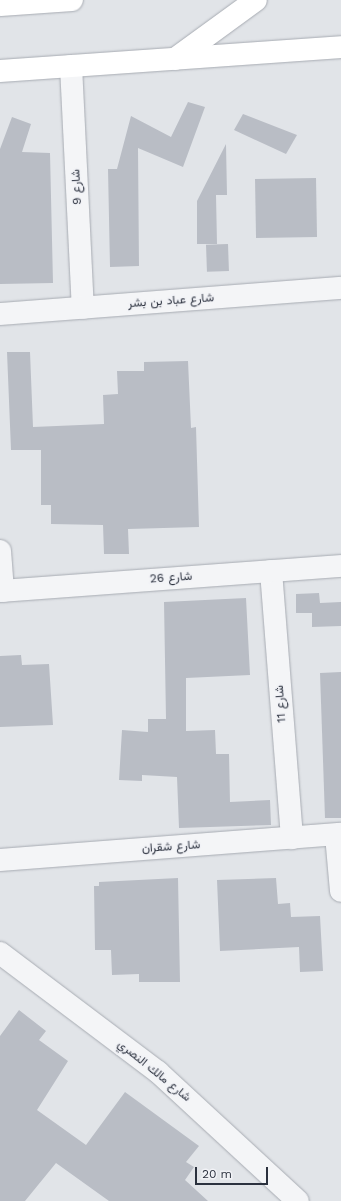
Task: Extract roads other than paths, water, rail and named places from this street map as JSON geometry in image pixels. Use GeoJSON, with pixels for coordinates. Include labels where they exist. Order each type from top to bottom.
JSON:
{"type":"FeatureCollection","features":[{"type":"Feature","properties":{"kind":"main road"},"geometry":{"type":"LineString","coordinates":[[0,5],[72,0]]}},
{"type":"Feature","properties":{"kind":"main road"},"geometry":{"type":"LineString","coordinates":[[175,59],[256,0]]}},
{"type":"Feature","properties":{"kind":"main road"},"geometry":{"type":"LineString","coordinates":[[0,71],[341,47]]}},
{"type":"Feature","properties":{"kind":"street","name":"شارع 9"},"geometry":{"type":"LineString","coordinates":[[71,66],[83,308]]}},
{"type":"Feature","properties":{"kind":"street","name":"شارع عباد بن بشر"},"geometry":{"type":"LineString","coordinates":[[0,314],[341,288]]}},
{"type":"Feature","properties":{"kind":"street"},"geometry":{"type":"LineString","coordinates":[[0,551],[2,591]]}},
{"type":"Feature","properties":{"kind":"street","name":"شارع 26"},"geometry":{"type":"LineString","coordinates":[[2,591],[341,566]]}},
{"type":"Feature","properties":{"kind":"street","name":"شارع 11"},"geometry":{"type":"LineString","coordinates":[[271,571],[292,838]]}},
{"type":"Feature","properties":{"kind":"street"},"geometry":{"type":"LineString","coordinates":[[339,835],[341,892]]}},
{"type":"Feature","properties":{"kind":"street","name":"شارع شقران"},"geometry":{"type":"LineString","coordinates":[[0,860],[339,835]]}},
{"type":"Feature","properties":{"kind":"street","name":"شارع مالك النصري"},"geometry":{"type":"LineString","coordinates":[[0,953],[158,1072],[298,1201]]}}]}
